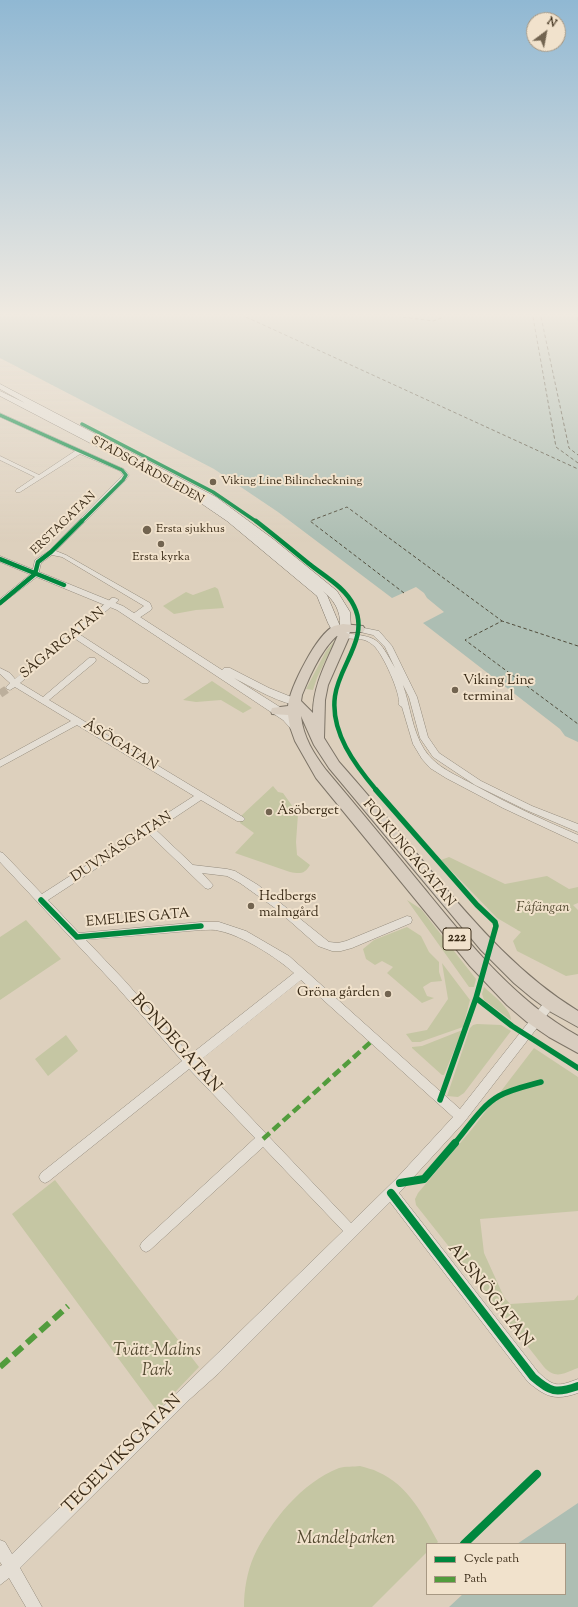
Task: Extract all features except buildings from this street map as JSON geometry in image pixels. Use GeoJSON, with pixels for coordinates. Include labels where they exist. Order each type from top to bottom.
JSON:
{"type":"FeatureCollection","features":[{"type":"Feature","properties":{"kind":"main road","name":"STADSGÅRDSLEDEN"},"geometry":{"type":"LineString","coordinates":[[0,393],[189,492],[230,519],[322,595],[331,616],[343,631],[347,622],[343,606],[333,593],[213,499],[11,392]]}},
{"type":"Feature","properties":{"kind":"main road","name":"222"},"geometry":{"type":"LineString","coordinates":[[298,707],[300,686],[323,642],[328,630],[331,616]]}},
{"type":"Feature","properties":{"kind":"main road"},"geometry":{"type":"LineString","coordinates":[[323,642],[343,631],[359,629]]}},
{"type":"Feature","properties":{"kind":"main road"},"geometry":{"type":"LineString","coordinates":[[319,741],[320,697],[322,685],[343,631]]}},
{"type":"Feature","properties":{"kind":"main road"},"geometry":{"type":"LineString","coordinates":[[276,711],[298,707],[310,707],[320,697]]}},
{"type":"Feature","properties":{"kind":"main road","name":"FOLKUNGAGATAN"},"geometry":{"type":"LineString","coordinates":[[298,707],[296,727],[312,762],[448,928],[503,991],[536,1019],[578,1045]]}},
{"type":"Feature","properties":{"kind":"main road","name":"FOLKUNGAGATAN"},"geometry":{"type":"LineString","coordinates":[[298,707],[334,765],[488,948],[518,978],[550,1003],[578,1020]]}},
{"type":"Feature","properties":{"kind":"street"},"geometry":{"type":"LineString","coordinates":[[0,415],[80,451]]}},
{"type":"Feature","properties":{"kind":"street"},"geometry":{"type":"LineString","coordinates":[[18,491],[80,451]]}},
{"type":"Feature","properties":{"kind":"street","name":"ERSTAGATAN"},"geometry":{"type":"LineString","coordinates":[[0,603],[36,571],[38,562],[51,552],[123,480],[126,475],[122,470],[80,451]]}},
{"type":"Feature","properties":{"kind":"street"},"geometry":{"type":"LineString","coordinates":[[0,458],[39,477]]}},
{"type":"Feature","properties":{"kind":"street"},"geometry":{"type":"LineString","coordinates":[[51,552],[68,558],[147,605],[148,608],[138,615]]}},
{"type":"Feature","properties":{"kind":"street","name":"FOLKUNGAGATAN"},"geometry":{"type":"LineString","coordinates":[[0,554],[36,571],[113,602],[138,615],[228,671],[298,707]]}},
{"type":"Feature","properties":{"kind":"street","name":"FOLKUNGAGATAN"},"geometry":{"type":"LineString","coordinates":[[0,559],[36,571]]}},
{"type":"Feature","properties":{"kind":"street","name":"SÅGARGATAN"},"geometry":{"type":"LineString","coordinates":[[12,685],[75,635],[113,602]]}},
{"type":"Feature","properties":{"kind":"street","name":"FOLKUNGAGATAN"},"geometry":{"type":"LineString","coordinates":[[138,615],[209,667],[287,718],[296,727]]}},
{"type":"Feature","properties":{"kind":"street"},"geometry":{"type":"LineString","coordinates":[[359,629],[376,633],[388,646],[413,697],[424,738],[436,755],[478,783],[529,808],[578,828]]}},
{"type":"Feature","properties":{"kind":"street"},"geometry":{"type":"LineString","coordinates":[[343,631],[367,638],[378,645],[397,680],[418,748],[430,763],[482,794],[578,839]]}},
{"type":"Feature","properties":{"kind":"street"},"geometry":{"type":"LineString","coordinates":[[75,635],[145,681]]}},
{"type":"Feature","properties":{"kind":"street"},"geometry":{"type":"LineString","coordinates":[[43,701],[92,660]]}},
{"type":"Feature","properties":{"kind":"street","name":"ÅSÖGATAN"},"geometry":{"type":"LineString","coordinates":[[0,671],[6,675],[12,685],[78,721],[202,795],[240,820]]}},
{"type":"Feature","properties":{"kind":"street"},"geometry":{"type":"LineString","coordinates":[[401,711],[404,700]]}},
{"type":"Feature","properties":{"kind":"street"},"geometry":{"type":"LineString","coordinates":[[0,764],[78,721]]}},
{"type":"Feature","properties":{"kind":"street","name":"DUVNÄSGATAN"},"geometry":{"type":"LineString","coordinates":[[41,900],[202,795]]}},
{"type":"Feature","properties":{"kind":"street"},"geometry":{"type":"LineString","coordinates":[[150,830],[208,886]]}},
{"type":"Feature","properties":{"kind":"street","name":"BONDEGATAN"},"geometry":{"type":"LineString","coordinates":[[0,856],[190,1062],[351,1231]]}},
{"type":"Feature","properties":{"kind":"street"},"geometry":{"type":"LineString","coordinates":[[192,869],[212,870],[231,874],[262,894],[322,943],[330,947],[339,948],[348,946],[407,920]]}},
{"type":"Feature","properties":{"kind":"street","name":"EMELIES GATA"},"geometry":{"type":"LineString","coordinates":[[76,937],[201,926],[220,926],[242,934],[285,959],[461,1117]]}},
{"type":"Feature","properties":{"kind":"street"},"geometry":{"type":"LineString","coordinates":[[45,1177],[300,974]]}},
{"type":"Feature","properties":{"kind":"street","name":"TEGELVIKSGATAN"},"geometry":{"type":"LineString","coordinates":[[5,1572],[184,1394],[214,1368],[391,1193],[461,1117],[550,1003]]}},
{"type":"Feature","properties":{"kind":"street"},"geometry":{"type":"LineString","coordinates":[[146,1246],[263,1139]]}},
{"type":"Feature","properties":{"kind":"street","name":"ALSNÖGATAN"},"geometry":{"type":"LineString","coordinates":[[391,1193],[533,1377],[548,1390],[562,1392],[578,1386]]}},
{"type":"Feature","properties":{"kind":"street"},"geometry":{"type":"LineString","coordinates":[[0,1547],[5,1572],[34,1607]]}},
{"type":"Feature","properties":{"kind":"green space"},"geometry":{"type":"Polygon","coordinates":[[[215,587],[218,589],[224,608],[196,610],[174,614],[163,606],[186,592],[193,595],[215,587]]]}},
{"type":"Feature","properties":{"kind":"green space"},"geometry":{"type":"Polygon","coordinates":[[[335,640],[313,690],[306,689],[326,651],[335,640]]]}},
{"type":"Feature","properties":{"kind":"green space"},"geometry":{"type":"Polygon","coordinates":[[[212,681],[252,708],[243,713],[221,700],[196,702],[183,700],[212,681]]]}},
{"type":"Feature","properties":{"kind":"green space"},"geometry":{"type":"Polygon","coordinates":[[[273,786],[278,792],[283,793],[298,814],[296,842],[297,855],[310,865],[302,873],[290,872],[235,853],[254,833],[240,823],[242,815],[273,786]]]}},
{"type":"Feature","properties":{"kind":"green space","name":"Fåfängan"},"geometry":{"type":"Polygon","coordinates":[[[449,857],[505,884],[547,876],[569,889],[578,887],[578,903],[573,905],[578,910],[578,974],[566,976],[517,951],[513,941],[521,932],[497,918],[441,860],[449,857]]]}},
{"type":"Feature","properties":{"kind":"green space"},"geometry":{"type":"Polygon","coordinates":[[[407,900],[421,909],[476,979],[474,987],[469,987],[407,900]]]}},
{"type":"Feature","properties":{"kind":"green space"},"geometry":{"type":"Polygon","coordinates":[[[26,920],[61,959],[0,1000],[0,937],[26,920]]]}},
{"type":"Feature","properties":{"kind":"green space"},"geometry":{"type":"Polygon","coordinates":[[[407,927],[421,936],[429,952],[439,962],[439,972],[442,981],[431,982],[423,987],[427,996],[434,998],[422,1003],[387,973],[393,967],[382,961],[375,965],[366,959],[363,949],[374,940],[407,927]]]}},
{"type":"Feature","properties":{"kind":"green space"},"geometry":{"type":"Polygon","coordinates":[[[442,963],[470,1000],[463,1027],[420,1042],[412,1042],[406,1034],[427,1030],[448,999],[442,963]]]}},
{"type":"Feature","properties":{"kind":"green space"},"geometry":{"type":"Polygon","coordinates":[[[484,987],[505,1006],[511,1020],[484,1000],[482,994],[484,987]]]}},
{"type":"Feature","properties":{"kind":"green space"},"geometry":{"type":"Polygon","coordinates":[[[477,1024],[501,1025],[511,1031],[464,1093],[458,1097],[447,1096],[470,1028],[477,1024]]]}},
{"type":"Feature","properties":{"kind":"green space"},"geometry":{"type":"Polygon","coordinates":[[[462,1031],[444,1075],[442,1075],[412,1048],[422,1046],[462,1031]]]}},
{"type":"Feature","properties":{"kind":"green space"},"geometry":{"type":"Polygon","coordinates":[[[66,1035],[78,1051],[48,1076],[35,1059],[66,1035]]]}},
{"type":"Feature","properties":{"kind":"green space"},"geometry":{"type":"Polygon","coordinates":[[[534,1048],[578,1077],[578,1211],[480,1219],[484,1253],[504,1297],[510,1304],[574,1300],[578,1295],[578,1368],[560,1374],[552,1373],[544,1367],[416,1205],[415,1199],[418,1193],[472,1129],[534,1048]]]}},
{"type":"Feature","properties":{"kind":"green space","name":"Tvätt-Malins Park"},"geometry":{"type":"Polygon","coordinates":[[[55,1180],[199,1367],[157,1411],[12,1214],[55,1180]]]}},
{"type":"Feature","properties":{"kind":"green space","name":"Mandelparken"},"geometry":{"type":"Polygon","coordinates":[[[360,1466],[376,1471],[398,1484],[421,1512],[438,1542],[426,1543],[426,1553],[372,1607],[244,1607],[246,1581],[249,1568],[261,1543],[278,1517],[300,1493],[312,1483],[325,1474],[341,1467],[360,1466]]]}},
{"type":"Feature","properties":{"kind":"shaded area"},"geometry":{"type":"Polygon","coordinates":[[[66,392],[578,392],[578,742],[565,736],[560,729],[423,623],[444,612],[416,587],[392,598],[278,512],[214,469],[66,392]]]}},
{"type":"Feature","properties":{"kind":"shaded area"},"geometry":{"type":"Polygon","coordinates":[[[578,1503],[578,1607],[449,1607],[462,1595],[566,1595],[566,1543],[518,1543],[578,1503]]]}},
{"type":"Feature","properties":{"kind":"ferry route"},"geometry":{"type":"LineString","coordinates":[[410,392],[578,469]]}},
{"type":"Feature","properties":{"kind":"ferry route"},"geometry":{"type":"LineString","coordinates":[[546,392],[556,447],[578,463]]}},
{"type":"Feature","properties":{"kind":"ferry route"},"geometry":{"type":"LineString","coordinates":[[557,392],[569,448],[578,455]]}},
{"type":"Feature","properties":{"kind":"ferry route"},"geometry":{"type":"LineString","coordinates":[[404,593],[310,521],[347,507],[502,621]]}},
{"type":"Feature","properties":{"kind":"ferry route"},"geometry":{"type":"LineString","coordinates":[[502,621],[578,646]]}},
{"type":"Feature","properties":{"kind":"ferry route"},"geometry":{"type":"LineString","coordinates":[[502,621],[465,640],[578,724]]}},
{"type":"Feature","properties":{"kind":"tunnel"},"geometry":{"type":"LineString","coordinates":[[0,694],[10,687]]}},
{"type":"Feature","properties":{"kind":"marked path"},"geometry":{"type":"LineString","coordinates":[[263,1139],[373,1040]]}},
{"type":"Feature","properties":{"kind":"marked path"},"geometry":{"type":"LineString","coordinates":[[0,1367],[68,1306]]}},
{"type":"Feature","properties":{"kind":"cycle path"},"geometry":{"type":"LineString","coordinates":[[0,415],[122,470],[126,475],[123,480],[51,552],[38,562],[35,574],[0,603]]}},
{"type":"Feature","properties":{"kind":"cycle path"},"geometry":{"type":"LineString","coordinates":[[82,424],[195,482],[233,504],[256,520],[309,564],[330,579],[349,597],[354,604],[359,624],[358,636],[338,683],[334,707],[337,724],[343,742],[352,758],[376,790],[477,905],[495,922],[496,926],[476,998],[440,1100]]}},
{"type":"Feature","properties":{"kind":"cycle path"},"geometry":{"type":"LineString","coordinates":[[0,559],[64,585]]}},
{"type":"Feature","properties":{"kind":"cycle path"},"geometry":{"type":"LineString","coordinates":[[41,900],[77,937],[201,926]]}},
{"type":"Feature","properties":{"kind":"cycle path"},"geometry":{"type":"LineString","coordinates":[[476,998],[512,1026],[578,1068]]}},
{"type":"Feature","properties":{"kind":"cycle path"},"geometry":{"type":"LineString","coordinates":[[400,1183],[424,1179],[485,1108],[499,1096],[522,1087],[541,1082]]}},
{"type":"Feature","properties":{"kind":"cycle path"},"geometry":{"type":"LineString","coordinates":[[391,1193],[533,1377],[544,1386],[554,1391],[564,1391],[578,1386]]}},
{"type":"Feature","properties":{"kind":"cycle path"},"geometry":{"type":"LineString","coordinates":[[465,1543],[537,1474]]}},
{"type":"Feature","properties":{"kind":"place","name":"Viking Line Bilincheckning"},"geometry":{"type":"Point","coordinates":[213,482]}},
{"type":"Feature","properties":{"kind":"place","name":"Ersta sjukhus"},"geometry":{"type":"Point","coordinates":[147,530]}},
{"type":"Feature","properties":{"kind":"place","name":"Ersta kyrka"},"geometry":{"type":"Point","coordinates":[161,544]}},
{"type":"Feature","properties":{"kind":"place","name":"Viking Line terminal"},"geometry":{"type":"Point","coordinates":[455,690]}},
{"type":"Feature","properties":{"kind":"place","name":"Åsöberget"},"geometry":{"type":"Point","coordinates":[269,812]}},
{"type":"Feature","properties":{"kind":"place","name":"Hedbergs malmgård"},"geometry":{"type":"Point","coordinates":[251,906]}},
{"type":"Feature","properties":{"kind":"place","name":"Gröna gården"},"geometry":{"type":"Point","coordinates":[388,994]}}]}
